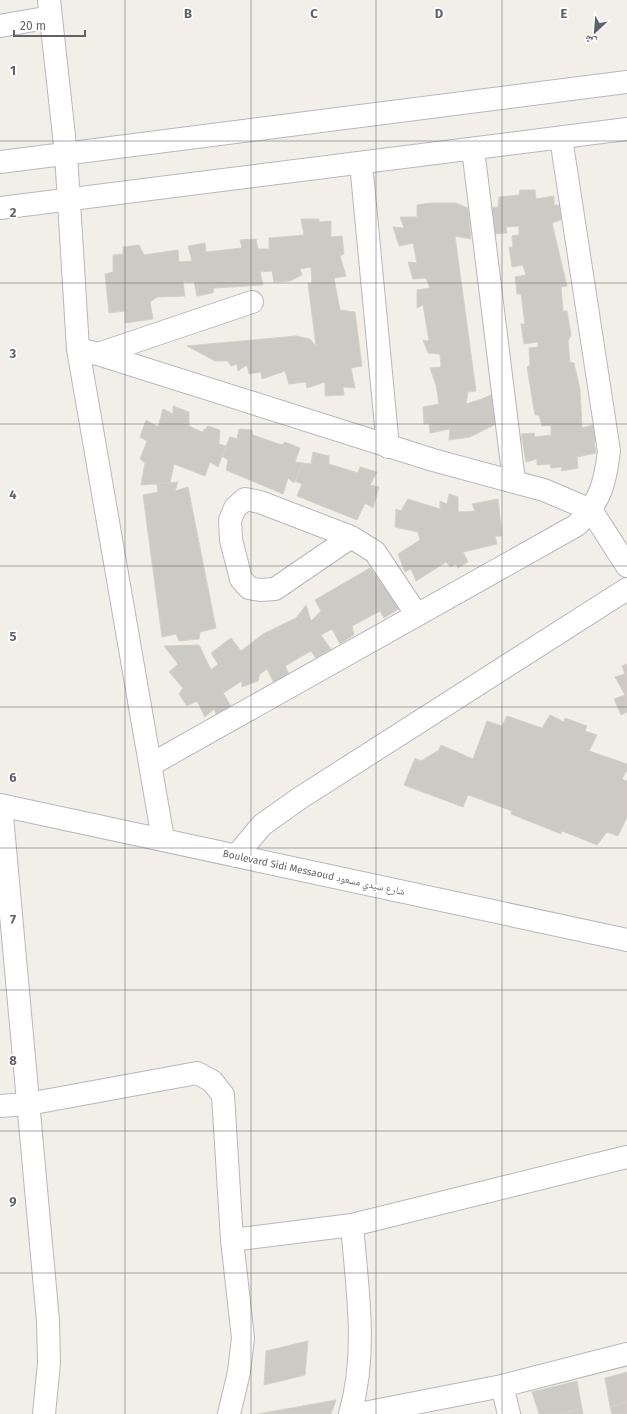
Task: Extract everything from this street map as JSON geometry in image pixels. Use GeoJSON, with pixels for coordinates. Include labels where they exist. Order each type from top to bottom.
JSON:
{"type":"FeatureCollection","features":[{"type":"Feature","properties":{"kind":"street"},"geometry":{"type":"LineString","coordinates":[[0,26],[50,9],[66,154],[69,200],[88,352],[150,765],[163,839]]}},
{"type":"Feature","properties":{"kind":"street"},"geometry":{"type":"LineString","coordinates":[[0,162],[627,82]]}},
{"type":"Feature","properties":{"kind":"street"},"geometry":{"type":"LineString","coordinates":[[0,208],[627,129]]}},
{"type":"Feature","properties":{"kind":"street"},"geometry":{"type":"LineString","coordinates":[[150,765],[577,525],[591,510],[605,481],[609,451],[561,138]]}},
{"type":"Feature","properties":{"kind":"street"},"geometry":{"type":"LineString","coordinates":[[473,149],[514,481]]}},
{"type":"Feature","properties":{"kind":"street"},"geometry":{"type":"LineString","coordinates":[[361,163],[388,447]]}},
{"type":"Feature","properties":{"kind":"street"},"geometry":{"type":"LineString","coordinates":[[88,352],[252,302]]}},
{"type":"Feature","properties":{"kind":"street"},"geometry":{"type":"LineString","coordinates":[[88,352],[388,447],[544,490],[591,510],[627,566]]}},
{"type":"Feature","properties":{"kind":"street"},"geometry":{"type":"LineString","coordinates":[[351,537],[275,589],[260,590],[249,588],[241,579],[232,540],[230,520],[234,508],[245,499],[260,502],[351,537],[375,552],[417,615]]}},
{"type":"Feature","properties":{"kind":"street"},"geometry":{"type":"LineString","coordinates":[[236,856],[262,825],[300,798],[627,590]]}},
{"type":"Feature","properties":{"kind":"street"},"geometry":{"type":"LineString","coordinates":[[0,805],[48,1320],[49,1363],[44,1414]]}},
{"type":"Feature","properties":{"kind":"street","name":"Boulevard Sidi Messaoud شارع سيدي مسعود"},"geometry":{"type":"LineString","coordinates":[[0,805],[627,940]]}},
{"type":"Feature","properties":{"kind":"street"},"geometry":{"type":"LineString","coordinates":[[0,1106],[28,1104],[197,1073],[212,1082],[223,1095],[232,1240],[242,1338],[239,1372],[229,1414]]}},
{"type":"Feature","properties":{"kind":"street"},"geometry":{"type":"LineString","coordinates":[[232,1240],[352,1225],[627,1157]]}},
{"type":"Feature","properties":{"kind":"street"},"geometry":{"type":"LineString","coordinates":[[350,1414],[356,1393],[361,1335],[352,1225]]}},
{"type":"Feature","properties":{"kind":"street"},"geometry":{"type":"LineString","coordinates":[[359,1414],[502,1386],[627,1354]]}},
{"type":"Feature","properties":{"kind":"street"},"geometry":{"type":"LineString","coordinates":[[502,1386],[509,1414]]}},
{"type":"Feature","properties":{"kind":"building"},"geometry":{"type":"Polygon","coordinates":[[[520,190],[535,190],[536,199],[554,196],[554,205],[560,205],[563,219],[552,223],[567,286],[561,287],[563,311],[567,311],[571,335],[568,341],[570,362],[574,363],[580,389],[582,428],[597,424],[600,441],[594,442],[596,453],[577,457],[578,468],[561,471],[562,467],[551,468],[550,464],[537,465],[537,459],[526,462],[521,434],[534,433],[535,437],[551,435],[551,425],[542,426],[539,415],[535,415],[527,367],[530,365],[529,348],[538,347],[538,342],[524,344],[521,324],[525,324],[521,294],[517,294],[515,277],[526,275],[523,265],[512,267],[509,247],[513,247],[512,236],[519,235],[519,226],[506,227],[507,233],[490,234],[488,208],[498,207],[499,197],[519,195],[520,190]]]}},
{"type":"Feature","properties":{"kind":"building"},"geometry":{"type":"Polygon","coordinates":[[[431,203],[456,203],[468,208],[471,239],[455,236],[476,391],[468,392],[466,404],[497,392],[500,422],[470,437],[449,440],[450,429],[430,433],[429,423],[424,424],[423,407],[439,404],[436,385],[430,368],[441,367],[440,354],[428,353],[423,340],[429,341],[423,305],[417,308],[417,290],[430,288],[426,278],[413,279],[408,262],[417,263],[413,243],[399,246],[393,227],[404,228],[400,217],[417,217],[417,205],[431,203]]]}},
{"type":"Feature","properties":{"kind":"building"},"geometry":{"type":"Polygon","coordinates":[[[301,219],[319,219],[319,222],[331,221],[331,237],[342,236],[344,254],[340,256],[346,276],[334,278],[340,310],[355,312],[362,366],[351,368],[355,388],[343,387],[344,395],[325,396],[325,382],[307,388],[306,382],[289,384],[285,371],[262,379],[261,372],[249,374],[247,365],[238,371],[237,364],[231,366],[228,361],[215,361],[187,346],[296,336],[310,339],[316,346],[308,283],[312,283],[311,267],[300,269],[302,275],[290,281],[274,282],[272,271],[260,272],[263,285],[214,288],[213,293],[197,296],[194,282],[183,282],[185,296],[157,297],[150,302],[153,319],[125,323],[125,311],[109,313],[105,274],[113,272],[113,255],[123,254],[123,247],[139,245],[144,255],[178,250],[179,262],[192,261],[188,246],[205,243],[206,252],[242,248],[240,240],[256,239],[258,249],[269,249],[269,238],[304,235],[301,219]]]}},
{"type":"Feature","properties":{"kind":"building"},"geometry":{"type":"Polygon","coordinates":[[[173,406],[189,412],[189,426],[202,432],[208,426],[220,430],[219,444],[226,446],[218,467],[210,462],[205,476],[174,464],[170,483],[141,485],[145,463],[140,459],[147,441],[140,437],[146,420],[158,427],[163,409],[173,414],[173,406]]]}},
{"type":"Feature","properties":{"kind":"building"},"geometry":{"type":"Polygon","coordinates":[[[239,429],[252,430],[253,435],[282,445],[285,442],[300,448],[295,462],[303,463],[294,483],[288,478],[283,494],[226,470],[228,460],[222,456],[230,437],[237,439],[239,429]]]}},
{"type":"Feature","properties":{"kind":"building"},"geometry":{"type":"Polygon","coordinates":[[[313,452],[329,456],[329,464],[358,473],[360,467],[377,472],[370,485],[379,487],[373,508],[365,503],[357,520],[297,496],[302,484],[295,481],[303,463],[311,464],[313,452]]]}},
{"type":"Feature","properties":{"kind":"building"},"geometry":{"type":"Polygon","coordinates":[[[178,482],[175,491],[188,487],[216,628],[200,632],[199,639],[179,641],[176,634],[162,637],[143,495],[158,492],[157,484],[178,482]]]}},
{"type":"Feature","properties":{"kind":"building"},"geometry":{"type":"Polygon","coordinates":[[[449,494],[458,497],[458,512],[475,511],[472,504],[498,499],[502,536],[495,536],[497,544],[463,552],[468,562],[458,568],[456,564],[451,567],[446,562],[416,581],[411,569],[405,572],[398,554],[420,540],[418,532],[395,527],[396,509],[401,511],[408,499],[440,509],[440,501],[447,504],[449,494]]]}},
{"type":"Feature","properties":{"kind":"building"},"geometry":{"type":"Polygon","coordinates":[[[370,568],[400,608],[384,618],[380,611],[352,626],[354,635],[340,644],[332,629],[321,635],[331,649],[316,658],[311,651],[285,666],[289,674],[274,683],[267,669],[260,674],[258,681],[242,687],[242,681],[223,693],[232,708],[217,717],[214,709],[205,717],[197,701],[187,706],[179,694],[183,688],[169,672],[178,664],[164,646],[199,645],[211,670],[218,664],[211,653],[231,638],[241,651],[263,634],[296,618],[306,605],[311,621],[321,611],[315,600],[370,568]]]}},
{"type":"Feature","properties":{"kind":"building"},"geometry":{"type":"Polygon","coordinates":[[[627,664],[627,712],[621,715],[614,699],[625,695],[615,677],[625,674],[622,666],[627,664]]]}},
{"type":"Feature","properties":{"kind":"building"},"geometry":{"type":"Polygon","coordinates":[[[550,715],[564,722],[565,718],[587,726],[585,731],[597,735],[589,751],[627,764],[627,770],[622,779],[627,781],[627,817],[618,836],[607,832],[597,845],[562,831],[561,834],[511,814],[512,811],[468,795],[463,807],[404,785],[415,758],[421,761],[439,750],[441,745],[473,759],[487,721],[502,726],[507,716],[542,728],[550,715]]]}},
{"type":"Feature","properties":{"kind":"building"},"geometry":{"type":"Polygon","coordinates":[[[308,1341],[305,1375],[264,1385],[266,1351],[308,1341]]]}},
{"type":"Feature","properties":{"kind":"building"},"geometry":{"type":"Polygon","coordinates":[[[627,1372],[627,1402],[610,1407],[605,1378],[627,1372]]]}},
{"type":"Feature","properties":{"kind":"building"},"geometry":{"type":"Polygon","coordinates":[[[577,1381],[582,1409],[559,1414],[539,1414],[532,1392],[577,1381]]]}},
{"type":"Feature","properties":{"kind":"building"},"geometry":{"type":"Polygon","coordinates":[[[336,1400],[331,1414],[258,1414],[336,1400]]]}},
{"type":"Feature","properties":{"kind":"building"},"geometry":{"type":"Polygon","coordinates":[[[627,1402],[627,1414],[612,1414],[610,1407],[627,1402]]]}},
{"type":"Feature","properties":{"kind":"building"},"geometry":{"type":"Polygon","coordinates":[[[582,1409],[583,1414],[559,1414],[582,1409]]]}}]}
